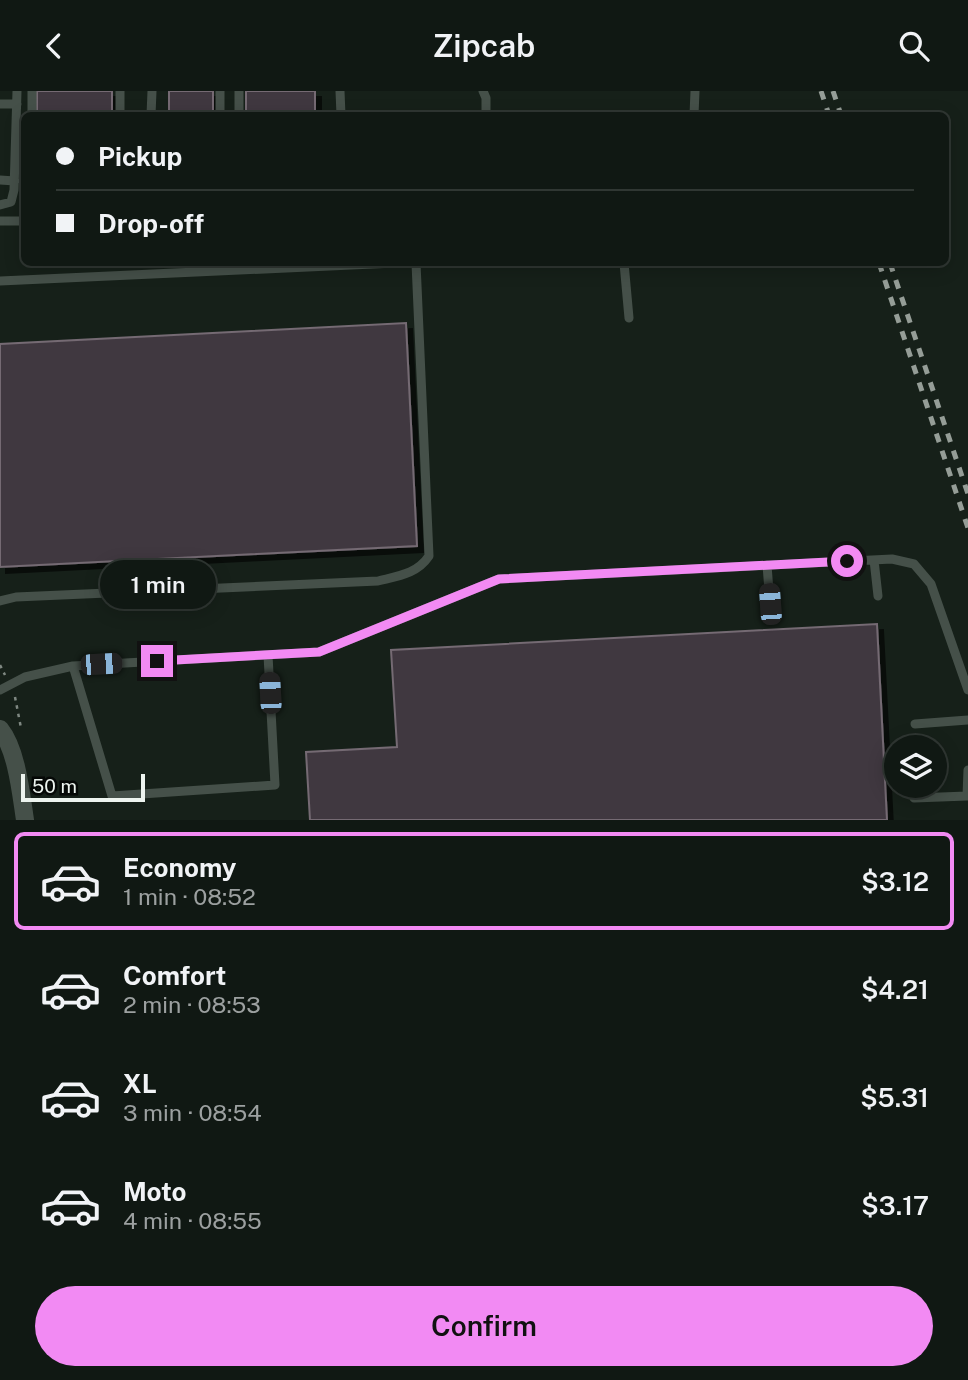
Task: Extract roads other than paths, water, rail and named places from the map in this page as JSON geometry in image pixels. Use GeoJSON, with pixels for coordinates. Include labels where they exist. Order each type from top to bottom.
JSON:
{"type":"FeatureCollection","features":[{"type":"Feature","properties":{"kind":"street"},"geometry":{"type":"LineString","coordinates":[[0,729],[7,737],[20,786],[25,820]]}},
{"type":"Feature","properties":{"kind":"lane"},"geometry":{"type":"LineString","coordinates":[[0,205],[11,202],[15,181],[17,91]]}},
{"type":"Feature","properties":{"kind":"lane"},"geometry":{"type":"LineString","coordinates":[[32,91],[32,112]]}},
{"type":"Feature","properties":{"kind":"lane"},"geometry":{"type":"LineString","coordinates":[[120,91],[120,112]]}},
{"type":"Feature","properties":{"kind":"lane"},"geometry":{"type":"LineString","coordinates":[[151,112],[152,91]]}},
{"type":"Feature","properties":{"kind":"lane"},"geometry":{"type":"LineString","coordinates":[[220,91],[220,112]]}},
{"type":"Feature","properties":{"kind":"lane"},"geometry":{"type":"LineString","coordinates":[[239,91],[239,112]]}},
{"type":"Feature","properties":{"kind":"lane"},"geometry":{"type":"LineString","coordinates":[[341,91],[341,112]]}},
{"type":"Feature","properties":{"kind":"lane"},"geometry":{"type":"LineString","coordinates":[[483,91],[486,112]]}},
{"type":"Feature","properties":{"kind":"lane"},"geometry":{"type":"LineString","coordinates":[[694,112],[695,91]]}},
{"type":"Feature","properties":{"kind":"lane"},"geometry":{"type":"LineString","coordinates":[[0,104],[17,104]]}},
{"type":"Feature","properties":{"kind":"lane"},"geometry":{"type":"LineString","coordinates":[[0,180],[15,181]]}},
{"type":"Feature","properties":{"kind":"lane"},"geometry":{"type":"LineString","coordinates":[[0,221],[21,221]]}},
{"type":"Feature","properties":{"kind":"lane"},"geometry":{"type":"LineString","coordinates":[[0,281],[330,266]]}},
{"type":"Feature","properties":{"kind":"lane"},"geometry":{"type":"LineString","coordinates":[[0,601],[16,597],[378,581],[414,572],[423,565],[429,556],[416,266]]}},
{"type":"Feature","properties":{"kind":"lane"},"geometry":{"type":"LineString","coordinates":[[624,266],[629,318]]}},
{"type":"Feature","properties":{"kind":"lane"},"geometry":{"type":"LineString","coordinates":[[0,690],[25,677],[73,666],[319,652],[499,579],[892,559],[914,564],[931,584],[968,690]]}},
{"type":"Feature","properties":{"kind":"lane"},"geometry":{"type":"LineString","coordinates":[[874,560],[878,596]]}},
{"type":"Feature","properties":{"kind":"lane"},"geometry":{"type":"LineString","coordinates":[[767,565],[770,604]]}},
{"type":"Feature","properties":{"kind":"lane"},"geometry":{"type":"LineString","coordinates":[[73,666],[112,796],[275,785],[268,655]]}},
{"type":"Feature","properties":{"kind":"lane"},"geometry":{"type":"LineString","coordinates":[[915,724],[968,720]]}},
{"type":"Feature","properties":{"kind":"lane"},"geometry":{"type":"LineString","coordinates":[[947,797],[967,796],[968,770]]}},
{"type":"Feature","properties":{"kind":"railway"},"geometry":{"type":"LineString","coordinates":[[821,91],[828,112]]}},
{"type":"Feature","properties":{"kind":"railway"},"geometry":{"type":"LineString","coordinates":[[833,91],[840,112]]}},
{"type":"Feature","properties":{"kind":"railway"},"geometry":{"type":"LineString","coordinates":[[880,266],[968,528]]}},
{"type":"Feature","properties":{"kind":"railway"},"geometry":{"type":"LineString","coordinates":[[891,266],[968,494]]}}]}
